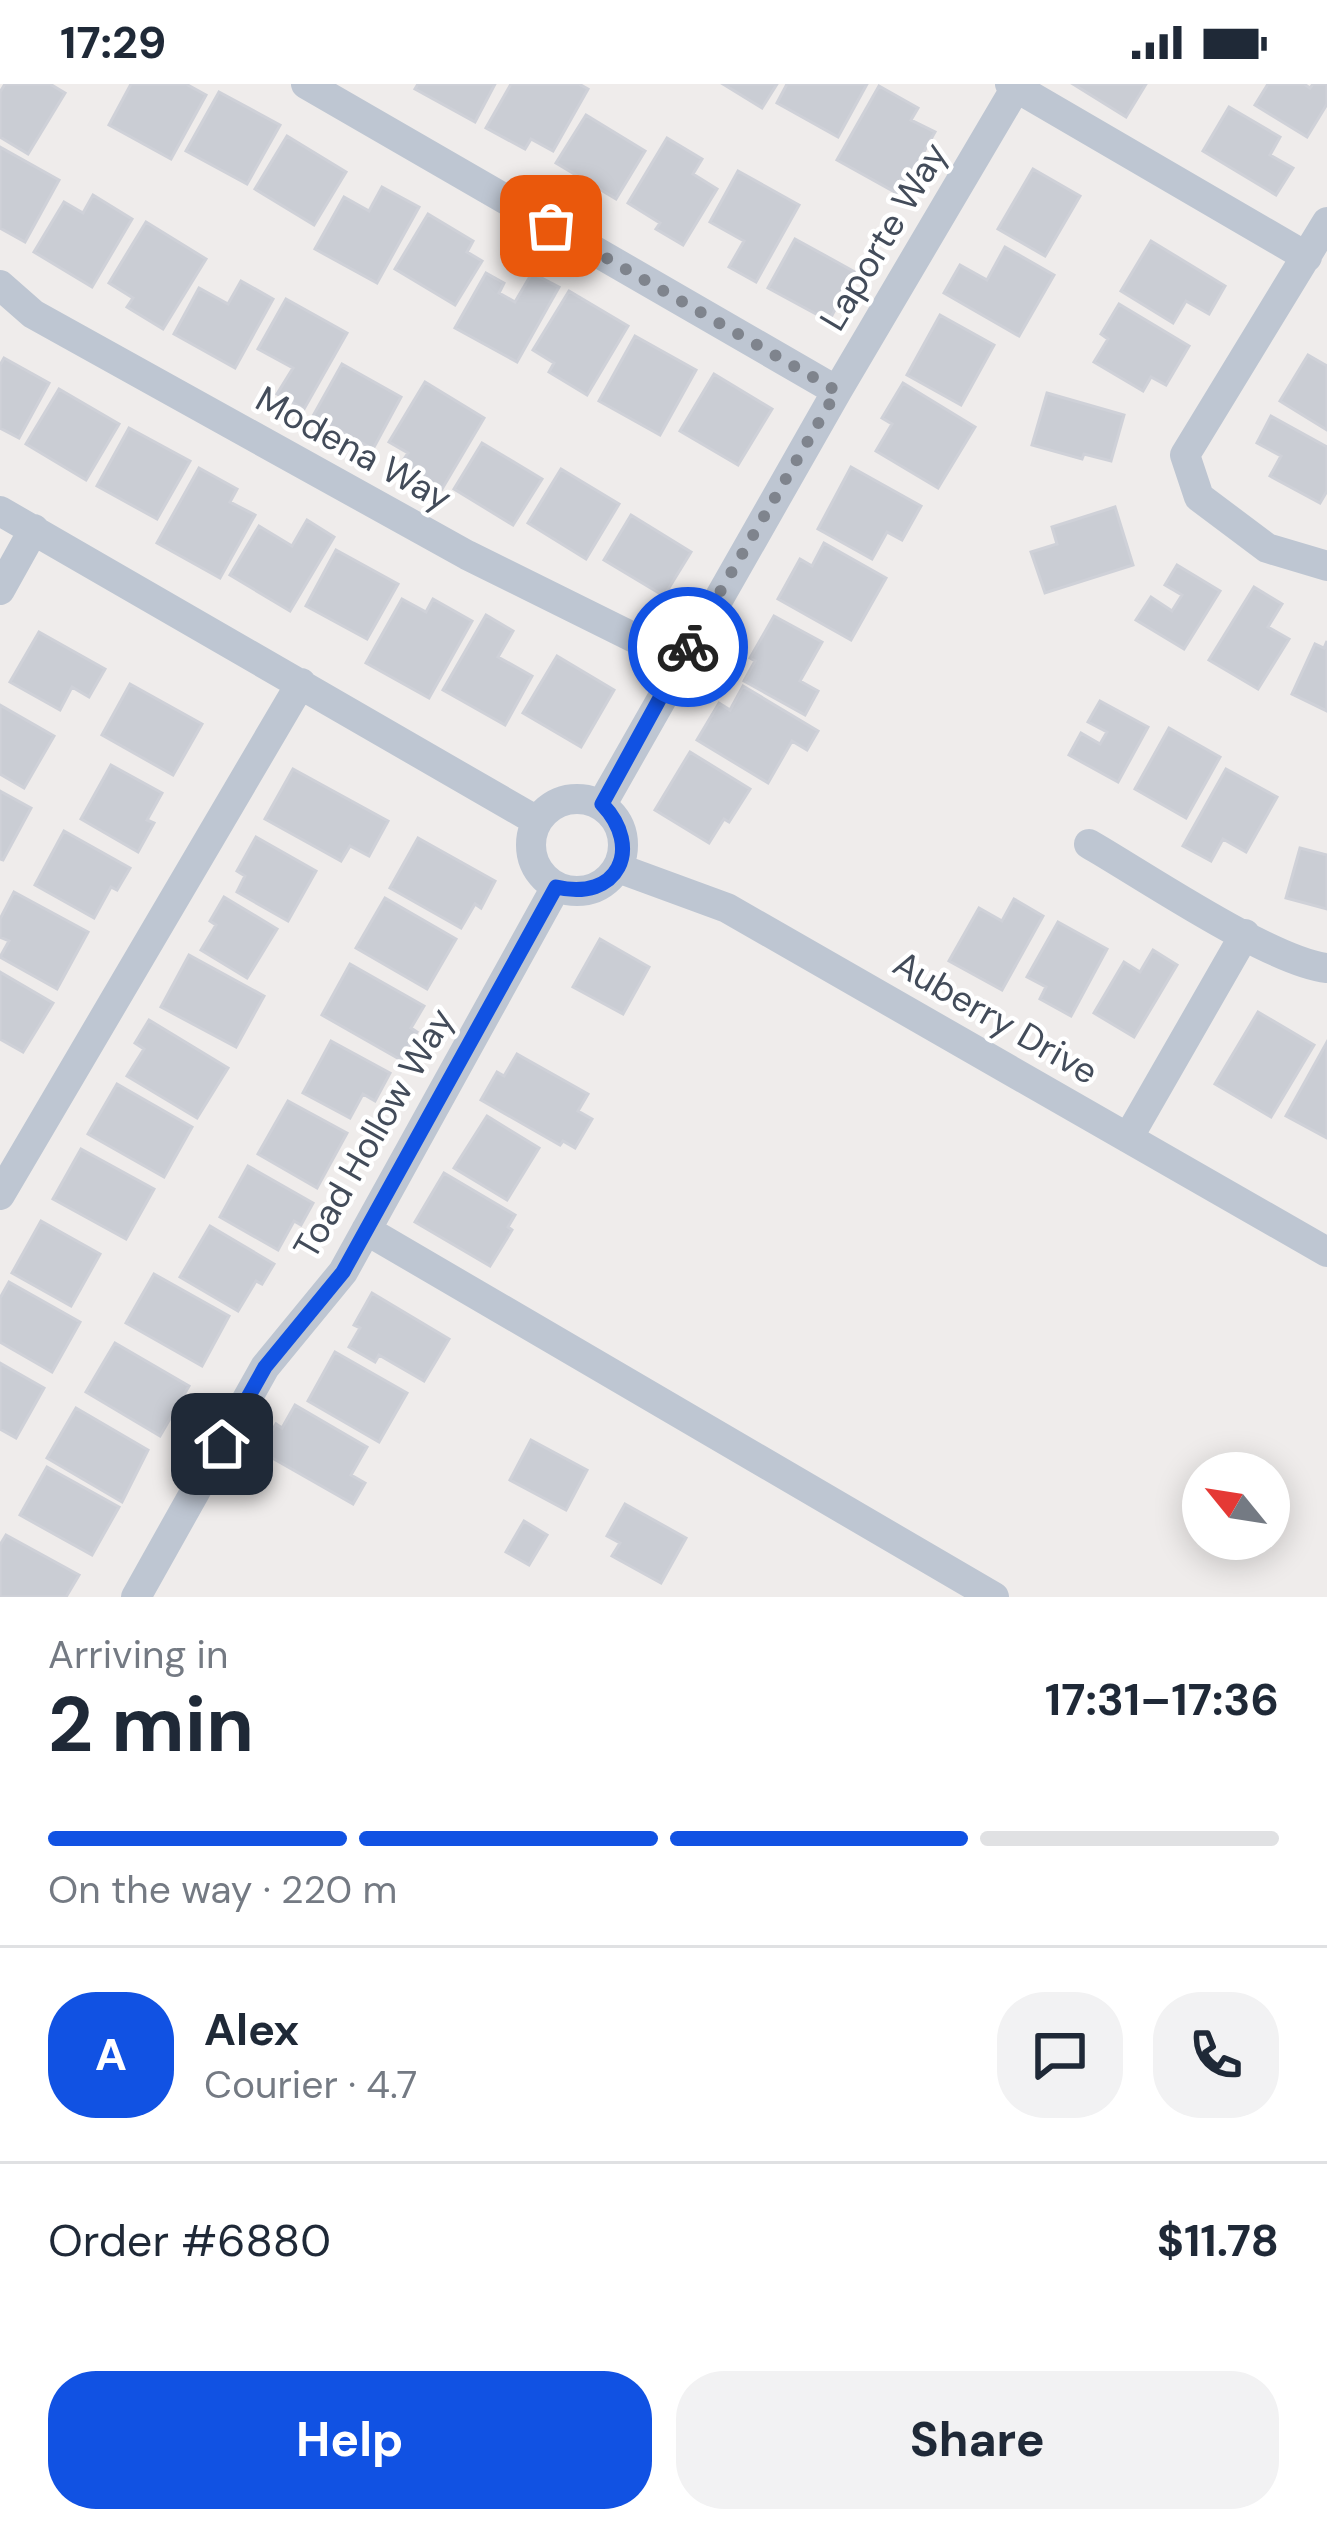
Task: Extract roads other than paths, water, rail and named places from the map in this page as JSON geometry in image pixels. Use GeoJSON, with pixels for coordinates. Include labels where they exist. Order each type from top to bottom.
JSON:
{"type":"FeatureCollection","features":[{"type":"Feature","properties":{"kind":"street"},"geometry":{"type":"LineString","coordinates":[[306,84],[837,391]]}},
{"type":"Feature","properties":{"kind":"street"},"geometry":{"type":"LineString","coordinates":[[1015,85],[1307,257]]}},
{"type":"Feature","properties":{"kind":"street","name":"Laporte Way"},"geometry":{"type":"LineString","coordinates":[[602,804],[1015,85]]}},
{"type":"Feature","properties":{"kind":"street"},"geometry":{"type":"LineString","coordinates":[[1327,222],[1185,455],[1198,497],[1268,548],[1327,566]]}},
{"type":"Feature","properties":{"kind":"street","name":"Modena Way"},"geometry":{"type":"LineString","coordinates":[[0,285],[33,314],[467,555],[681,661]]}},
{"type":"Feature","properties":{"kind":"street"},"geometry":{"type":"LineString","coordinates":[[0,511],[536,821]]}},
{"type":"Feature","properties":{"kind":"street"},"geometry":{"type":"LineString","coordinates":[[0,590],[34,529]]}},
{"type":"Feature","properties":{"kind":"street"},"geometry":{"type":"LineString","coordinates":[[0,1195],[301,683]]}},
{"type":"Feature","properties":{"kind":"street"},"geometry":{"type":"LineString","coordinates":[[579,798],[602,804],[618,821],[623,836],[618,868],[596,888],[575,892],[556,887],[538,870],[530,853],[536,821],[548,807],[563,800],[579,798]]}},
{"type":"Feature","properties":{"kind":"street"},"geometry":{"type":"LineString","coordinates":[[1089,844],[1245,934],[1327,968]]}},
{"type":"Feature","properties":{"kind":"street","name":"Auberry Drive"},"geometry":{"type":"LineString","coordinates":[[618,868],[727,908],[1327,1252]]}},
{"type":"Feature","properties":{"kind":"street","name":"Toad Hollow Way"},"geometry":{"type":"LineString","coordinates":[[136,1597],[265,1367],[343,1272],[556,887]]}},
{"type":"Feature","properties":{"kind":"street"},"geometry":{"type":"LineString","coordinates":[[1128,1138],[1245,934]]}},
{"type":"Feature","properties":{"kind":"street"},"geometry":{"type":"LineString","coordinates":[[367,1230],[994,1597]]}}]}
